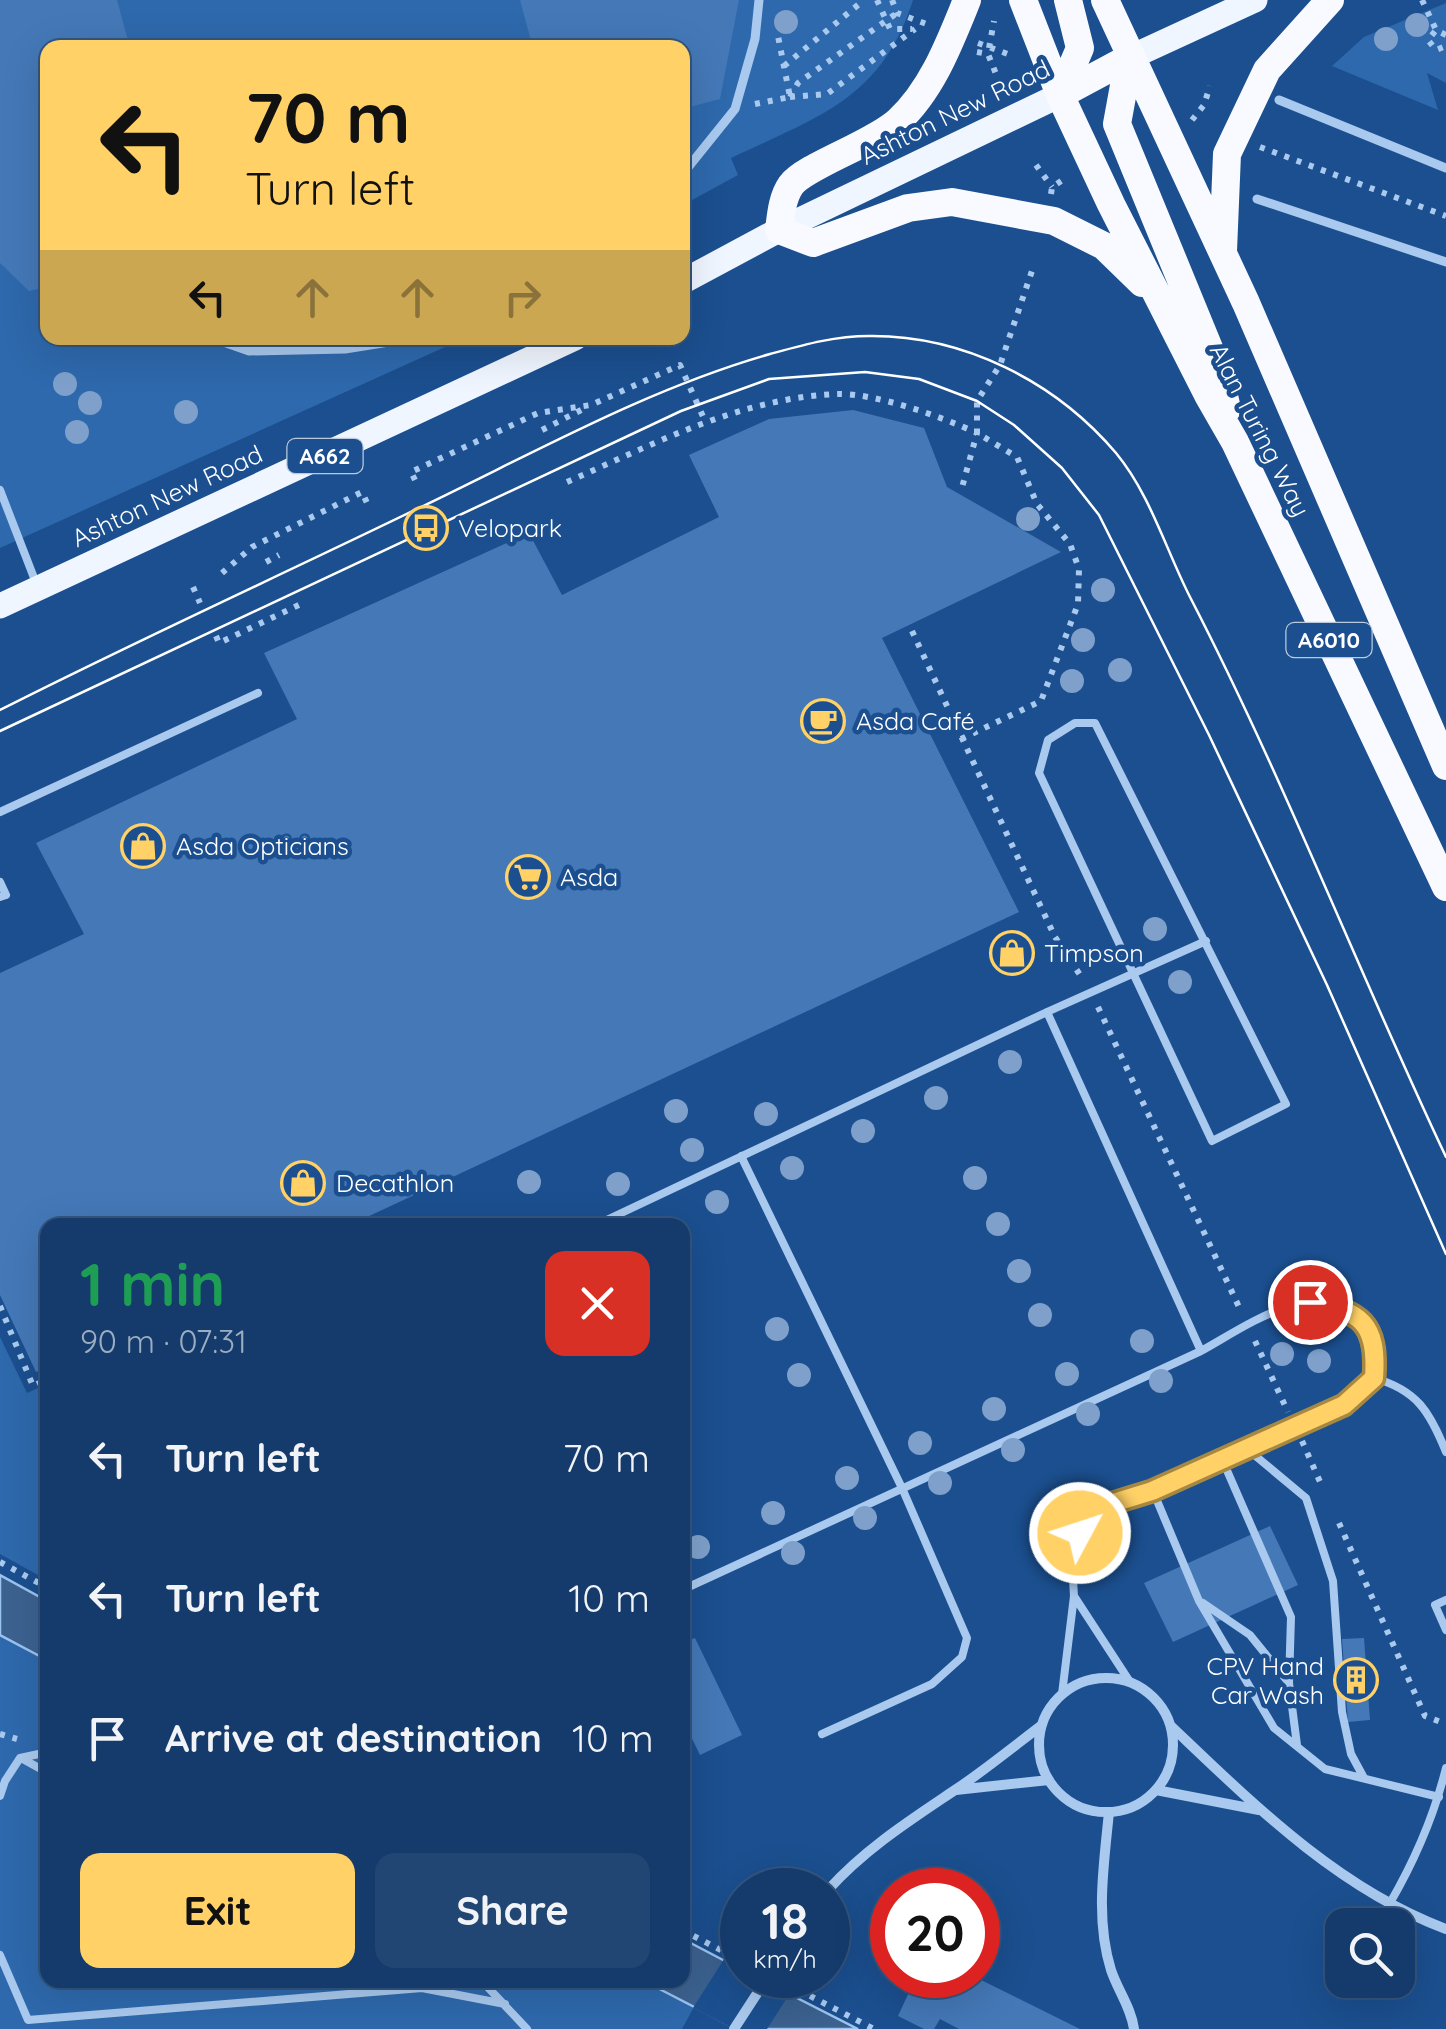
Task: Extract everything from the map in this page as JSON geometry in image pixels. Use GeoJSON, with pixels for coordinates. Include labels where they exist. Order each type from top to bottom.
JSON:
{"type":"FeatureCollection","features":[{"type":"Feature","properties":{"kind":"highway"},"geometry":{"type":"LineString","coordinates":[[967,0],[950,43],[919,98],[878,137],[792,183],[779,230],[813,243],[908,208],[952,202],[1044,218],[1104,246],[1163,304]]}},
{"type":"Feature","properties":{"kind":"highway","name":"Alan Turing Way"},"geometry":{"type":"LineString","coordinates":[[1023,0],[1060,95],[1110,204],[1235,442],[1446,887]]}},
{"type":"Feature","properties":{"kind":"highway"},"geometry":{"type":"LineString","coordinates":[[1060,95],[1080,48],[1068,0]]}},
{"type":"Feature","properties":{"kind":"highway","name":"Alan Turing Way"},"geometry":{"type":"LineString","coordinates":[[1105,0],[1222,253],[1446,766]]}},
{"type":"Feature","properties":{"kind":"highway"},"geometry":{"type":"LineString","coordinates":[[1222,253],[1228,154],[1234,138],[1266,70],[1330,0]]}},
{"type":"Feature","properties":{"kind":"highway"},"geometry":{"type":"LineString","coordinates":[[1129,58],[1117,124],[1218,370],[1235,442]]}},
{"type":"Feature","properties":{"kind":"highway","name":"Ashton New Road"},"geometry":{"type":"LineString","coordinates":[[1060,95],[1129,58]]}},
{"type":"Feature","properties":{"kind":"main road","name":"Ashton New Road"},"geometry":{"type":"LineString","coordinates":[[1129,58],[1255,0]]}},
{"type":"Feature","properties":{"kind":"main road","name":"Ashton New Road"},"geometry":{"type":"LineString","coordinates":[[690,278],[779,230],[1060,95]]}},
{"type":"Feature","properties":{"kind":"main road","name":"Ashton New Road"},"geometry":{"type":"LineString","coordinates":[[0,606],[560,345]]}},
{"type":"Feature","properties":{"kind":"street"},"geometry":{"type":"LineString","coordinates":[[690,166],[734,109],[754,40],[759,0]]}},
{"type":"Feature","properties":{"kind":"street"},"geometry":{"type":"LineString","coordinates":[[1279,100],[1446,168]]}},
{"type":"Feature","properties":{"kind":"street"},"geometry":{"type":"LineString","coordinates":[[1257,199],[1446,262]]}},
{"type":"Feature","properties":{"kind":"street"},"geometry":{"type":"LineString","coordinates":[[232,345],[249,351],[370,345]]}},
{"type":"Feature","properties":{"kind":"street"},"geometry":{"type":"LineString","coordinates":[[847,1868],[1042,1725],[1062,1694],[1094,1679],[1130,1682],[1155,1699],[1170,1725],[1260,1810],[1312,1852],[1390,1903],[1446,1929]]}},
{"type":"Feature","properties":{"kind":"street"},"geometry":{"type":"LineString","coordinates":[[1042,1725],[1041,1763],[1049,1780],[1068,1800],[1108,1812],[1142,1802],[1156,1790],[1170,1766],[1170,1725]]}},
{"type":"Feature","properties":{"kind":"street"},"geometry":{"type":"LineString","coordinates":[[956,1790],[1049,1780]]}},
{"type":"Feature","properties":{"kind":"street"},"geometry":{"type":"LineString","coordinates":[[1156,1790],[1260,1810]]}},
{"type":"Feature","properties":{"kind":"street"},"geometry":{"type":"LineString","coordinates":[[1108,1812],[1101,1902],[1112,1972],[1132,2013],[1134,2029]]}},
{"type":"Feature","properties":{"kind":"street"},"geometry":{"type":"LineString","coordinates":[[734,2029],[754,1998]]}},
{"type":"Feature","properties":{"kind":"lane"},"geometry":{"type":"LineString","coordinates":[[0,490],[38,587]]}},
{"type":"Feature","properties":{"kind":"lane"},"geometry":{"type":"LineString","coordinates":[[0,812],[258,693]]}},
{"type":"Feature","properties":{"kind":"lane"},"geometry":{"type":"LineString","coordinates":[[1074,723],[1095,723],[1286,1104],[1212,1141],[1136,975],[1040,774],[1048,740],[1074,723]]}},
{"type":"Feature","properties":{"kind":"lane"},"geometry":{"type":"LineString","coordinates":[[0,882],[6,894],[0,897]]}},
{"type":"Feature","properties":{"kind":"lane"},"geometry":{"type":"LineString","coordinates":[[611,1218],[1206,941]]}},
{"type":"Feature","properties":{"kind":"lane"},"geometry":{"type":"LineString","coordinates":[[1047,1012],[1201,1351]]}},
{"type":"Feature","properties":{"kind":"lane"},"geometry":{"type":"LineString","coordinates":[[741,1156],[902,1488],[966,1638],[962,1657],[932,1684],[822,1734]]}},
{"type":"Feature","properties":{"kind":"lane"},"geometry":{"type":"LineString","coordinates":[[690,1586],[1201,1351],[1274,1311],[1310,1302],[1346,1308],[1368,1329],[1376,1351],[1374,1378],[1344,1405],[1152,1491],[1100,1507],[1080,1533],[1072,1563],[1074,1596],[1062,1694]]}},
{"type":"Feature","properties":{"kind":"lane"},"geometry":{"type":"LineString","coordinates":[[1374,1378],[1396,1384],[1418,1400],[1446,1452]]}},
{"type":"Feature","properties":{"kind":"lane"},"geometry":{"type":"LineString","coordinates":[[1246,1448],[1306,1498],[1333,1581],[1342,1712],[1351,1754],[1364,1778]]}},
{"type":"Feature","properties":{"kind":"lane"},"geometry":{"type":"LineString","coordinates":[[1222,1459],[1291,1617],[1289,1683],[1297,1747]]}},
{"type":"Feature","properties":{"kind":"lane"},"geometry":{"type":"LineString","coordinates":[[1152,1491],[1199,1601],[1274,1728],[1325,1769],[1439,1798]]}},
{"type":"Feature","properties":{"kind":"lane"},"geometry":{"type":"LineString","coordinates":[[1074,1596],[1130,1682]]}},
{"type":"Feature","properties":{"kind":"lane"},"geometry":{"type":"LineString","coordinates":[[1446,1600],[1435,1605],[1446,1630]]}},
{"type":"Feature","properties":{"kind":"lane"},"geometry":{"type":"LineString","coordinates":[[1199,1601],[1250,1635],[1289,1683]]}},
{"type":"Feature","properties":{"kind":"lane"},"geometry":{"type":"LineString","coordinates":[[0,1796],[20,1758],[40,1754]]}},
{"type":"Feature","properties":{"kind":"lane"},"geometry":{"type":"LineString","coordinates":[[20,1758],[40,1769]]}},
{"type":"Feature","properties":{"kind":"lane"},"geometry":{"type":"LineString","coordinates":[[1390,1903],[1414,1862],[1439,1798],[1446,1768]]}},
{"type":"Feature","properties":{"kind":"lane"},"geometry":{"type":"LineString","coordinates":[[0,1954],[28,2020],[422,1988],[504,2004]]}},
{"type":"Feature","properties":{"kind":"lane"},"geometry":{"type":"LineString","coordinates":[[489,1988],[527,2029]]}},
{"type":"Feature","properties":{"kind":"path"},"geometry":{"type":"LineString","coordinates":[[784,66],[864,0]]}},
{"type":"Feature","properties":{"kind":"path"},"geometry":{"type":"LineString","coordinates":[[734,109],[790,96],[827,94],[914,29],[890,29],[877,0]]}},
{"type":"Feature","properties":{"kind":"path"},"geometry":{"type":"LineString","coordinates":[[790,96],[798,83],[897,13],[892,0]]}},
{"type":"Feature","properties":{"kind":"path"},"geometry":{"type":"LineString","coordinates":[[1422,0],[1436,30],[1446,34]]}},
{"type":"Feature","properties":{"kind":"path"},"geometry":{"type":"LineString","coordinates":[[995,13],[988,54],[996,74]]}},
{"type":"Feature","properties":{"kind":"path"},"geometry":{"type":"LineString","coordinates":[[1436,30],[1428,37],[1430,47],[1439,50],[1446,46]]}},
{"type":"Feature","properties":{"kind":"path"},"geometry":{"type":"LineString","coordinates":[[778,33],[790,96]]}},
{"type":"Feature","properties":{"kind":"path"},"geometry":{"type":"LineString","coordinates":[[966,49],[988,54]]}},
{"type":"Feature","properties":{"kind":"path"},"geometry":{"type":"LineString","coordinates":[[1186,127],[1204,105],[1210,86]]}},
{"type":"Feature","properties":{"kind":"path"},"geometry":{"type":"LineString","coordinates":[[1036,165],[1052,187]]}},
{"type":"Feature","properties":{"kind":"path"},"geometry":{"type":"LineString","coordinates":[[961,491],[978,433],[977,401],[1000,365],[1034,265]]}},
{"type":"Feature","properties":{"kind":"path"},"geometry":{"type":"LineString","coordinates":[[542,430],[680,365],[705,421]]}},
{"type":"Feature","properties":{"kind":"path"},"geometry":{"type":"LineString","coordinates":[[567,482],[705,421],[764,403],[840,394],[930,412],[978,433],[1017,457],[1036,504],[1076,554],[1081,588],[1041,701],[961,739]]}},
{"type":"Feature","properties":{"kind":"path"},"geometry":{"type":"LineString","coordinates":[[415,480],[411,472],[538,414],[592,405]]}},
{"type":"Feature","properties":{"kind":"path"},"geometry":{"type":"LineString","coordinates":[[222,574],[252,547],[362,492],[367,503]]}},
{"type":"Feature","properties":{"kind":"path"},"geometry":{"type":"LineString","coordinates":[[266,562],[279,555]]}},
{"type":"Feature","properties":{"kind":"path"},"geometry":{"type":"LineString","coordinates":[[193,587],[200,603]]}},
{"type":"Feature","properties":{"kind":"path"},"geometry":{"type":"LineString","coordinates":[[216,636],[219,643],[303,603]]}},
{"type":"Feature","properties":{"kind":"path"},"geometry":{"type":"LineString","coordinates":[[912,631],[1036,895]]}},
{"type":"Feature","properties":{"kind":"path"},"geometry":{"type":"LineString","coordinates":[[0,1306],[33,1386],[40,1383]]}},
{"type":"Feature","properties":{"kind":"path"},"geometry":{"type":"LineString","coordinates":[[0,1562],[40,1584]]}},
{"type":"Feature","properties":{"kind":"path"},"geometry":{"type":"LineString","coordinates":[[690,1934],[720,1950]]}},
{"type":"Feature","properties":{"kind":"path"},"geometry":{"type":"LineString","coordinates":[[813,1998],[874,2029]]}},
{"type":"Feature","properties":{"kind":"shaded area"},"geometry":{"type":"Polygon","coordinates":[[[0,0],[913,0],[900,34],[864,83],[818,116],[731,158],[738,175],[690,201],[690,40],[40,40],[40,345],[450,345],[0,548],[0,0]]]}},
{"type":"Feature","properties":{"kind":"shaded area"},"geometry":{"type":"Polygon","coordinates":[[[1446,3],[1446,83],[1427,73],[1438,110],[1332,66],[1364,37],[1446,3]]]}},
{"type":"Feature","properties":{"kind":"shaded area"},"geometry":{"type":"Polygon","coordinates":[[[0,1337],[27,1393],[40,1387],[40,1576],[0,1554],[0,1337]]]}},
{"type":"Feature","properties":{"kind":"shaded area"},"geometry":{"type":"Polygon","coordinates":[[[0,1575],[40,1597],[40,1656],[0,1635],[0,1575]]]}},
{"type":"Feature","properties":{"kind":"shaded area"},"geometry":{"type":"Polygon","coordinates":[[[0,1635],[40,1656],[40,1988],[657,1988],[694,2007],[682,2029],[0,2029],[0,1635]]]}},
{"type":"Feature","properties":{"kind":"shaded area"},"geometry":{"type":"Polygon","coordinates":[[[690,1943],[720,1958],[720,1998],[797,1998],[858,2029],[737,2029],[658,1988],[690,1988],[690,1943]]]}},
{"type":"Feature","properties":{"kind":"pier"},"geometry":{"type":"Polygon","coordinates":[[[720,1965],[720,1998],[787,1998],[767,2029],[734,2029],[693,2008],[720,1965]]]}},
{"type":"Feature","properties":{"kind":"building"},"geometry":{"type":"Polygon","coordinates":[[[0,0],[117,0],[128,40],[40,40],[40,289],[29,291],[0,263],[0,0]]]}},
{"type":"Feature","properties":{"kind":"building"},"geometry":{"type":"Polygon","coordinates":[[[520,0],[739,0],[720,99],[690,107],[690,40],[531,40],[520,0]]]}},
{"type":"Feature","properties":{"kind":"building","name":"Asda"},"geometry":{"type":"Polygon","coordinates":[[[853,410],[924,428],[947,487],[1061,552],[882,638],[1019,912],[365,1218],[40,1218],[40,1370],[36,1372],[0,1295],[0,973],[84,934],[36,843],[297,719],[264,653],[529,533],[562,595],[719,517],[689,455],[769,419],[853,410]]]}},
{"type":"Feature","properties":{"kind":"building"},"geometry":{"type":"Polygon","coordinates":[[[1270,1526],[1298,1585],[1173,1642],[1144,1583],[1270,1526]]]}},
{"type":"Feature","properties":{"kind":"building"},"geometry":{"type":"Polygon","coordinates":[[[695,1638],[742,1735],[700,1755],[690,1734],[690,1640],[695,1638]]]}},
{"type":"Feature","properties":{"kind":"building","name":"CPV Hand Car Wash"},"geometry":{"type":"Polygon","coordinates":[[[1364,1638],[1370,1720],[1348,1722],[1342,1639],[1364,1638]]]}},
{"type":"Feature","properties":{"kind":"building"},"geometry":{"type":"Polygon","coordinates":[[[1000,1989],[1080,2029],[959,2029],[940,2019],[934,2029],[924,2029],[898,2016],[906,1998],[1000,1998],[1000,1989]]]}},
{"type":"Feature","properties":{"kind":"tram line"},"geometry":{"type":"LineString","coordinates":[[0,710],[592,423],[724,368],[807,344],[856,336],[904,338],[972,354],[1005,367],[1065,404],[1116,453],[1139,486],[1257,735],[1446,1157]]}},
{"type":"Feature","properties":{"kind":"tram line"},"geometry":{"type":"LineString","coordinates":[[0,731],[681,411],[769,379],[865,372],[919,379],[977,401],[1014,425],[1062,468],[1099,515],[1327,985],[1446,1254]]}},
{"type":"Feature","properties":{"kind":"place","name":"Velopark"},"geometry":{"type":"Point","coordinates":[426,528]}},
{"type":"Feature","properties":{"kind":"place","name":"Asda Café"},"geometry":{"type":"Point","coordinates":[823,721]}},
{"type":"Feature","properties":{"kind":"place","name":"Asda Opticians"},"geometry":{"type":"Point","coordinates":[143,846]}},
{"type":"Feature","properties":{"kind":"place","name":"Asda"},"geometry":{"type":"Point","coordinates":[528,877]}},
{"type":"Feature","properties":{"kind":"place","name":"Timpson"},"geometry":{"type":"Point","coordinates":[1012,953]}},
{"type":"Feature","properties":{"kind":"place","name":"Decathlon"},"geometry":{"type":"Point","coordinates":[303,1183]}},
{"type":"Feature","properties":{"kind":"place","name":"CPV Hand Car Wash"},"geometry":{"type":"Point","coordinates":[1356,1680]}},
{"type":"Feature","properties":{"kind":"route"},"geometry":{"type":"LineString","coordinates":[[1080,1533],[1100,1507],[1152,1491],[1344,1405],[1374,1378],[1376,1351],[1368,1329],[1346,1308],[1310,1302]]}}]}
